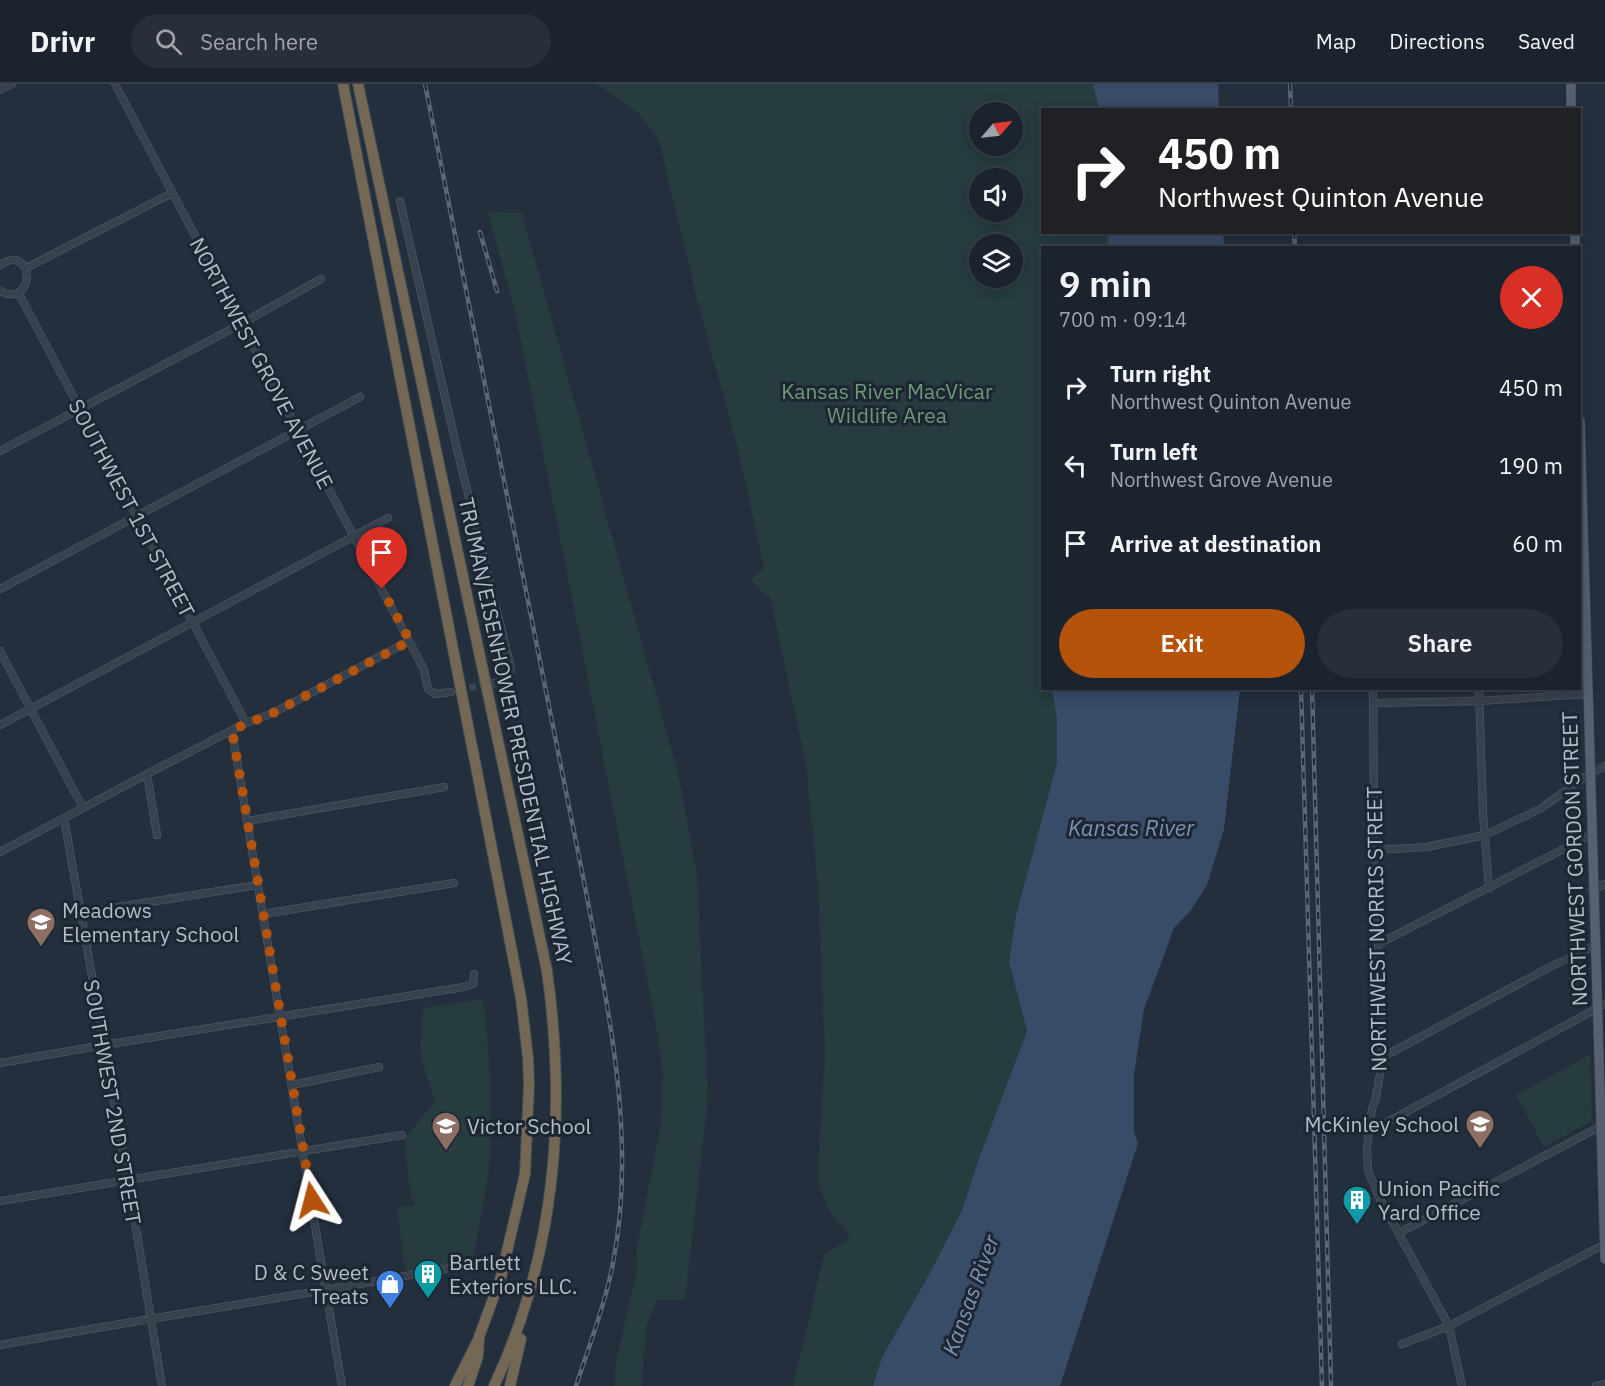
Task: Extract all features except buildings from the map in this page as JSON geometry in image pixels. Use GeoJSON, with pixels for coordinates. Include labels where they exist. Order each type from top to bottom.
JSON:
{"type":"FeatureCollection","features":[{"type":"Feature","properties":{"kind":"highway","name":"TRUMAN/EISENHOWER PRESIDENTIAL HIGHWAY"},"geometry":{"type":"LineString","coordinates":[[343,84],[525,1021],[529,1085],[525,1174],[501,1277],[479,1337],[478,1356],[468,1386]]}},
{"type":"Feature","properties":{"kind":"highway","name":"TRUMAN/EISENHOWER PRESIDENTIAL HIGHWAY"},"geometry":{"type":"LineString","coordinates":[[358,84],[548,971],[554,1021],[557,1089],[550,1203],[545,1236],[510,1353],[494,1386]]}},
{"type":"Feature","properties":{"kind":"highway"},"geometry":{"type":"LineString","coordinates":[[510,1386],[537,1266]]}},
{"type":"Feature","properties":{"kind":"highway"},"geometry":{"type":"LineString","coordinates":[[455,1386],[479,1337]]}},
{"type":"Feature","properties":{"kind":"main road"},"geometry":{"type":"LineString","coordinates":[[1571,84],[1571,108]]}},
{"type":"Feature","properties":{"kind":"main road","name":"NORTHWEST GORDON STREET"},"geometry":{"type":"LineString","coordinates":[[1581,513],[1594,946],[1600,1006],[1598,1047],[1603,1125],[1605,1259]]}},
{"type":"Feature","properties":{"kind":"main road"},"geometry":{"type":"LineString","coordinates":[[1598,1047],[1605,1059]]}},
{"type":"Feature","properties":{"kind":"street"},"geometry":{"type":"LineString","coordinates":[[0,90],[12,84]]}},
{"type":"Feature","properties":{"kind":"street","name":"NORTHWEST GROVE AVENUE"},"geometry":{"type":"LineString","coordinates":[[115,84],[410,641],[424,670],[428,689],[435,694],[451,692]]}},
{"type":"Feature","properties":{"kind":"street"},"geometry":{"type":"LineString","coordinates":[[26,268],[172,193]]}},
{"type":"Feature","properties":{"kind":"street"},"geometry":{"type":"LineString","coordinates":[[400,201],[457,449],[510,663],[510,675],[507,679],[490,684]]}},
{"type":"Feature","properties":{"kind":"street"},"geometry":{"type":"LineString","coordinates":[[0,263],[13,260],[21,263],[26,268],[27,282],[18,292],[12,294],[0,291]]}},
{"type":"Feature","properties":{"kind":"street"},"geometry":{"type":"LineString","coordinates":[[0,451],[241,324],[321,279]]}},
{"type":"Feature","properties":{"kind":"street","name":"SOUTHWEST 1ST STREET"},"geometry":{"type":"LineString","coordinates":[[18,292],[246,723]]}},
{"type":"Feature","properties":{"kind":"street"},"geometry":{"type":"LineString","coordinates":[[0,589],[360,398]]}},
{"type":"Feature","properties":{"kind":"street"},"geometry":{"type":"LineString","coordinates":[[0,725],[388,518]]}},
{"type":"Feature","properties":{"kind":"street"},"geometry":{"type":"LineString","coordinates":[[0,852],[232,730],[273,713],[410,641]]}},
{"type":"Feature","properties":{"kind":"street"},"geometry":{"type":"LineString","coordinates":[[0,651],[83,808]]}},
{"type":"Feature","properties":{"kind":"street","name":"NORTHWEST NORRIS STREET"},"geometry":{"type":"LineString","coordinates":[[1373,690],[1374,920],[1378,944],[1383,1057],[1367,1147],[1368,1171],[1380,1199],[1449,1326],[1462,1386]]}},
{"type":"Feature","properties":{"kind":"street"},"geometry":{"type":"LineString","coordinates":[[1479,690],[1489,888]]}},
{"type":"Feature","properties":{"kind":"street"},"geometry":{"type":"LineString","coordinates":[[1373,703],[1479,701],[1587,694]]}},
{"type":"Feature","properties":{"kind":"street"},"geometry":{"type":"LineString","coordinates":[[232,730],[342,1386]]}},
{"type":"Feature","properties":{"kind":"street"},"geometry":{"type":"LineString","coordinates":[[1375,850],[1427,847],[1485,835],[1540,809],[1589,774],[1605,766]]}},
{"type":"Feature","properties":{"kind":"street"},"geometry":{"type":"LineString","coordinates":[[147,774],[157,835]]}},
{"type":"Feature","properties":{"kind":"street"},"geometry":{"type":"LineString","coordinates":[[247,821],[444,787]]}},
{"type":"Feature","properties":{"kind":"street","name":"SOUTHWEST 2ND STREET"},"geometry":{"type":"LineString","coordinates":[[64,818],[162,1386]]}},
{"type":"Feature","properties":{"kind":"street"},"geometry":{"type":"LineString","coordinates":[[1378,944],[1591,835]]}},
{"type":"Feature","properties":{"kind":"street"},"geometry":{"type":"LineString","coordinates":[[263,915],[454,883]]}},
{"type":"Feature","properties":{"kind":"street"},"geometry":{"type":"LineString","coordinates":[[1593,890],[1605,884]]}},
{"type":"Feature","properties":{"kind":"street"},"geometry":{"type":"LineString","coordinates":[[81,913],[257,885]]}},
{"type":"Feature","properties":{"kind":"street"},"geometry":{"type":"LineString","coordinates":[[1383,1057],[1548,968],[1594,946]]}},
{"type":"Feature","properties":{"kind":"street"},"geometry":{"type":"LineString","coordinates":[[0,1064],[464,987],[472,984],[474,974]]}},
{"type":"Feature","properties":{"kind":"street"},"geometry":{"type":"LineString","coordinates":[[1369,1132],[1600,1006]]}},
{"type":"Feature","properties":{"kind":"street"},"geometry":{"type":"LineString","coordinates":[[292,1085],[379,1067]]}},
{"type":"Feature","properties":{"kind":"street"},"geometry":{"type":"LineString","coordinates":[[1399,1233],[1603,1125]]}},
{"type":"Feature","properties":{"kind":"street"},"geometry":{"type":"LineString","coordinates":[[0,1201],[402,1135]]}},
{"type":"Feature","properties":{"kind":"street"},"geometry":{"type":"LineString","coordinates":[[1402,1344],[1449,1326],[1604,1244]]}},
{"type":"Feature","properties":{"kind":"street"},"geometry":{"type":"LineString","coordinates":[[0,1345],[466,1265]]}},
{"type":"Feature","properties":{"kind":"street"},"geometry":{"type":"LineString","coordinates":[[1596,1386],[1605,1384]]}},
{"type":"Feature","properties":{"kind":"green space","name":"Kansas River MacVicar Wildlife Area"},"geometry":{"type":"Polygon","coordinates":[[[594,84],[1093,84],[1099,108],[1041,108],[1041,234],[1109,234],[1107,246],[1041,246],[1041,690],[1052,690],[1057,719],[1057,763],[1016,915],[1009,962],[1027,1031],[962,1210],[931,1271],[882,1357],[873,1386],[793,1386],[824,1255],[850,1239],[843,1225],[835,1219],[827,1206],[817,1180],[825,1054],[818,884],[806,765],[770,596],[764,595],[751,579],[764,568],[737,445],[697,300],[659,140],[640,115],[611,93],[594,84]]]}},
{"type":"Feature","properties":{"kind":"green space"},"geometry":{"type":"Polygon","coordinates":[[[488,212],[522,213],[678,773],[697,874],[708,1097],[685,1300],[657,1300],[647,1323],[641,1386],[615,1386],[615,1366],[636,1273],[637,1248],[660,1127],[663,1072],[655,1019],[516,316],[488,212]]]}},
{"type":"Feature","properties":{"kind":"green space"},"geometry":{"type":"Polygon","coordinates":[[[483,999],[490,1076],[491,1135],[487,1180],[473,1258],[408,1272],[404,1264],[397,1208],[415,1205],[410,1193],[404,1140],[435,1101],[420,1054],[423,1008],[483,999]]]}},
{"type":"Feature","properties":{"kind":"green space"},"geometry":{"type":"Polygon","coordinates":[[[1590,1055],[1592,1121],[1544,1147],[1516,1095],[1590,1055]]]}},
{"type":"Feature","properties":{"kind":"water"},"geometry":{"type":"Polygon","coordinates":[[[1093,84],[1218,84],[1219,108],[1099,108],[1093,84]]]}},
{"type":"Feature","properties":{"kind":"water"},"geometry":{"type":"Polygon","coordinates":[[[1109,234],[1223,234],[1224,246],[1107,246],[1109,234]]]}},
{"type":"Feature","properties":{"kind":"water","name":"Kansas River"},"geometry":{"type":"Polygon","coordinates":[[[1052,690],[1240,690],[1224,829],[1207,885],[1191,910],[1174,928],[1144,1009],[1134,1074],[1134,1132],[1138,1143],[1060,1386],[873,1386],[882,1357],[931,1271],[962,1210],[1027,1031],[1009,962],[1016,915],[1057,763],[1057,719],[1052,690]]]}},
{"type":"Feature","properties":{"kind":"tunnel"},"geometry":{"type":"LineString","coordinates":[[459,690],[489,684]]}},
{"type":"Feature","properties":{"kind":"railway"},"geometry":{"type":"LineString","coordinates":[[425,84],[586,892],[611,1030],[617,1077],[621,1123],[620,1217],[606,1294],[576,1386]]}},
{"type":"Feature","properties":{"kind":"railway"},"geometry":{"type":"LineString","coordinates":[[1290,84],[1291,108]]}},
{"type":"Feature","properties":{"kind":"railway"},"geometry":{"type":"LineString","coordinates":[[480,232],[497,291]]}},
{"type":"Feature","properties":{"kind":"railway"},"geometry":{"type":"LineString","coordinates":[[1294,234],[1295,246]]}},
{"type":"Feature","properties":{"kind":"railway"},"geometry":{"type":"LineString","coordinates":[[1301,690],[1322,1386]]}},
{"type":"Feature","properties":{"kind":"railway"},"geometry":{"type":"LineString","coordinates":[[1312,690],[1331,1386]]}},
{"type":"Feature","properties":{"kind":"place","name":"Meadows Elementary School"},"geometry":{"type":"Point","coordinates":[41,948]}},
{"type":"Feature","properties":{"kind":"place","name":"McKinley School"},"geometry":{"type":"Point","coordinates":[1480,1150]}},
{"type":"Feature","properties":{"kind":"place","name":"Victor School"},"geometry":{"type":"Point","coordinates":[446,1152]}},
{"type":"Feature","properties":{"kind":"place","name":"Union Pacific Yard Office"},"geometry":{"type":"Point","coordinates":[1357,1226]}},
{"type":"Feature","properties":{"kind":"place","name":"Bartlett Exteriors LLC."},"geometry":{"type":"Point","coordinates":[428,1300]}},
{"type":"Feature","properties":{"kind":"place","name":"D & C Sweet Treats"},"geometry":{"type":"Point","coordinates":[390,1310]}},
{"type":"Feature","properties":{"kind":"route"},"geometry":{"type":"LineString","coordinates":[[312,1200],[232,730],[273,713],[410,641],[382,589]]}}]}
